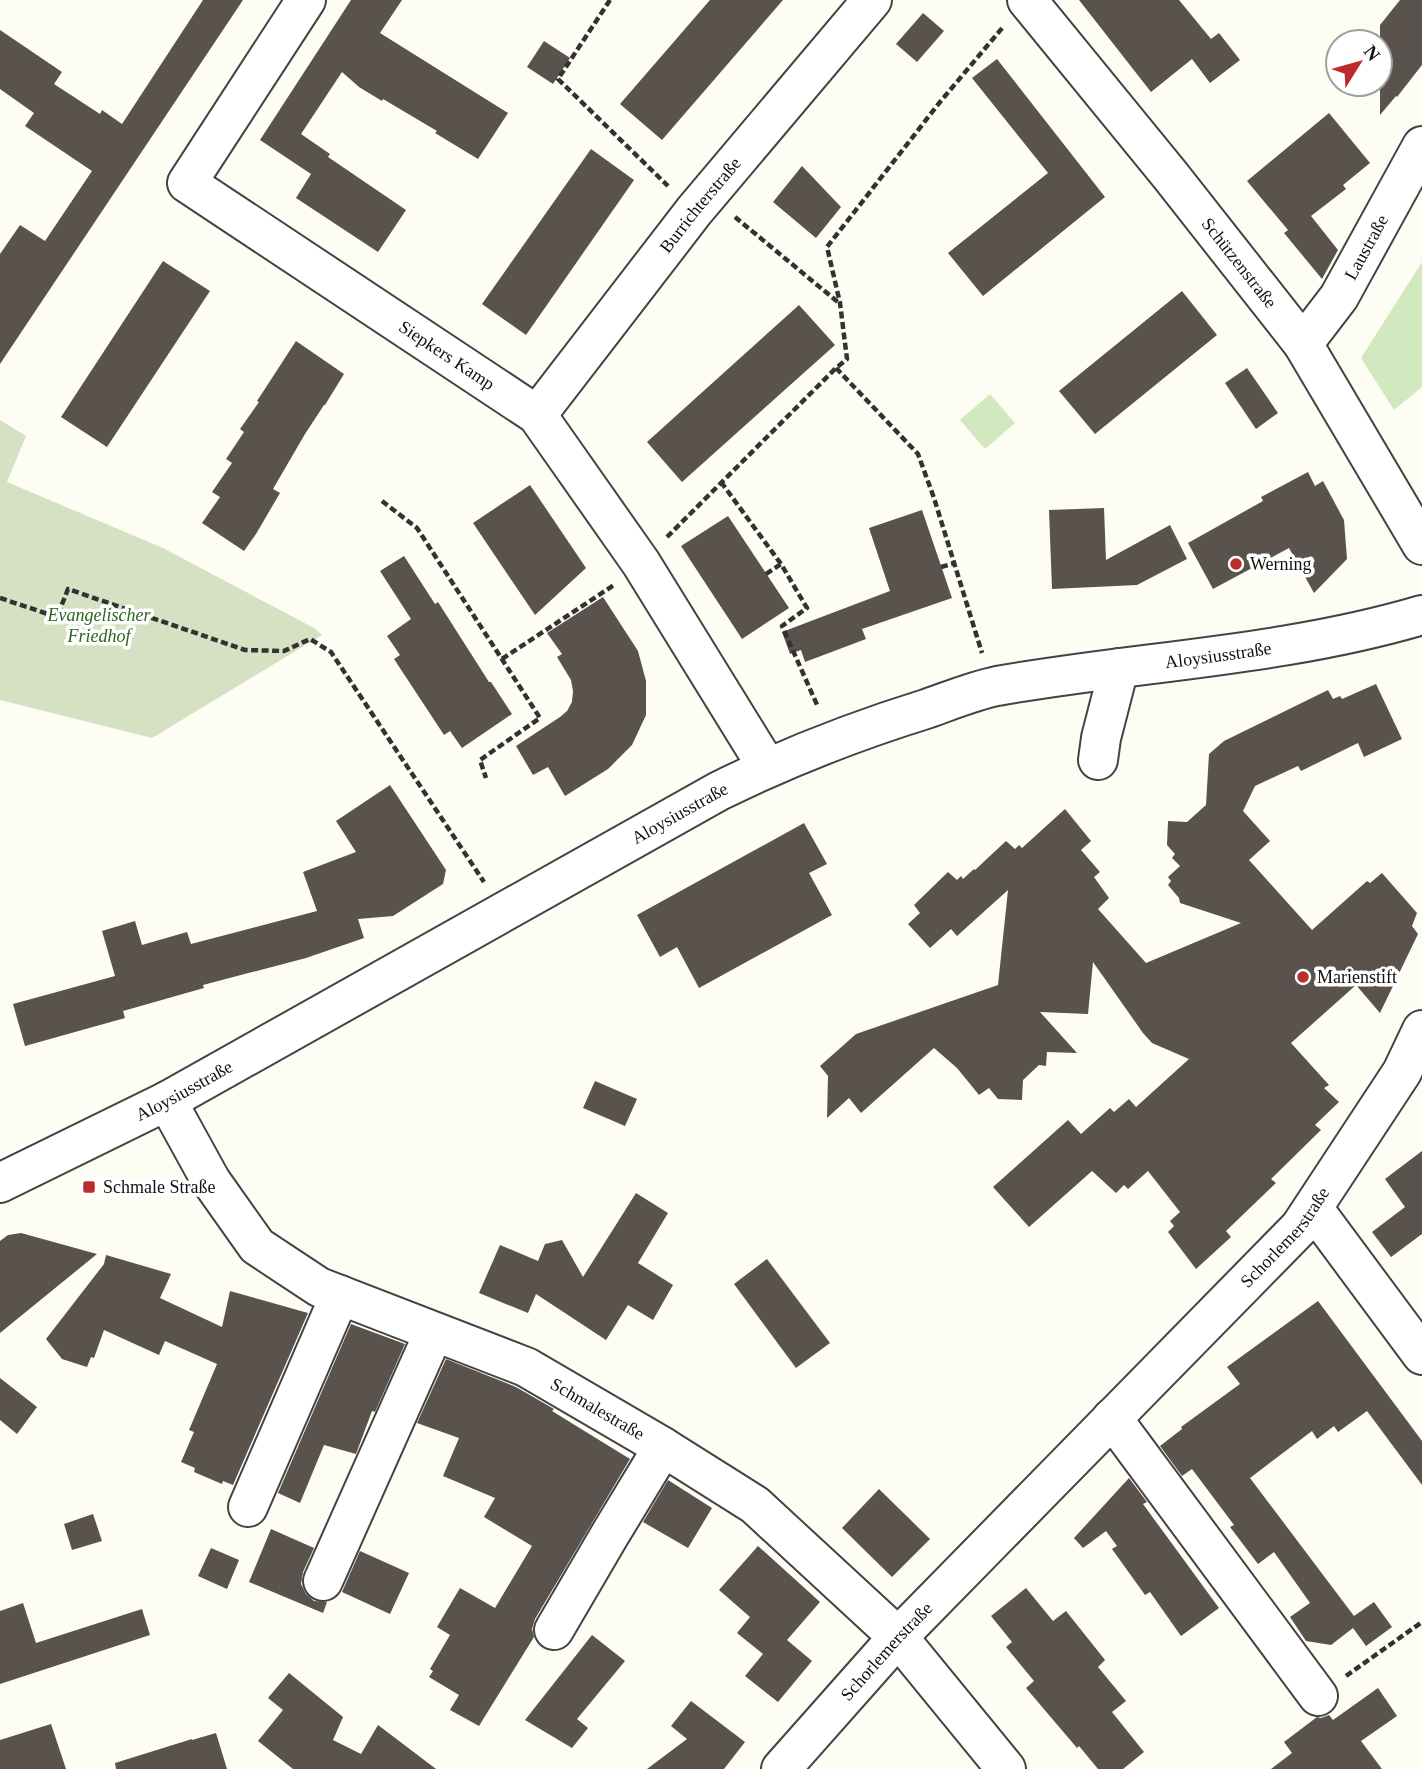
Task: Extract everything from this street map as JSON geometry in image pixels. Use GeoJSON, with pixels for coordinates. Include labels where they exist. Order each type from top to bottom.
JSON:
{"type":"FeatureCollection","features":[{"type":"Feature","properties":{"kind":"street","name":"Siepkers Kamp"},"geometry":{"type":"LineString","coordinates":[[306,0],[187,183],[537,415],[641,563],[767,767]]}},
{"type":"Feature","properties":{"kind":"street","name":"Burrichterstraße"},"geometry":{"type":"LineString","coordinates":[[537,415],[701,202],[872,0]]}},
{"type":"Feature","properties":{"kind":"street","name":"Schützenstraße"},"geometry":{"type":"LineString","coordinates":[[1018,10],[1170,175],[1303,344],[1422,545]]}},
{"type":"Feature","properties":{"kind":"street","name":"Laustraße"},"geometry":{"type":"LineString","coordinates":[[1303,344],[1339,297],[1422,146]]}},
{"type":"Feature","properties":{"kind":"street","name":"Aloysiusstraße"},"geometry":{"type":"LineString","coordinates":[[0,1183],[167,1101],[719,791],[767,767],[832,740],[994,687],[1291,645],[1380,627],[1422,615]]}},
{"type":"Feature","properties":{"kind":"street"},"geometry":{"type":"LineString","coordinates":[[1098,760],[1119,668]]}},
{"type":"Feature","properties":{"kind":"street","name":"Schorlemerstraße"},"geometry":{"type":"LineString","coordinates":[[781,1769],[898,1637],[1300,1227],[1402,1072],[1422,1030]]}},
{"type":"Feature","properties":{"kind":"street","name":"Schmalestraße"},"geometry":{"type":"LineString","coordinates":[[167,1101],[211,1181],[257,1246],[319,1287],[526,1367],[755,1504],[898,1637],[1006,1769]]}},
{"type":"Feature","properties":{"kind":"street"},"geometry":{"type":"LineString","coordinates":[[1313,1208],[1422,1355]]}},
{"type":"Feature","properties":{"kind":"street"},"geometry":{"type":"LineString","coordinates":[[248,1507],[340,1295]]}},
{"type":"Feature","properties":{"kind":"street"},"geometry":{"type":"LineString","coordinates":[[323,1581],[434,1332]]}},
{"type":"Feature","properties":{"kind":"street"},"geometry":{"type":"LineString","coordinates":[[1112,1418],[1318,1696]]}},
{"type":"Feature","properties":{"kind":"street"},"geometry":{"type":"LineString","coordinates":[[554,1630],[663,1447]]}},
{"type":"Feature","properties":{"kind":"path"},"geometry":{"type":"LineString","coordinates":[[610,0],[558,79],[701,202],[840,303]]}},
{"type":"Feature","properties":{"kind":"path"},"geometry":{"type":"LineString","coordinates":[[502,659],[628,576],[847,359],[840,303],[827,247],[940,102],[1018,10]]}},
{"type":"Feature","properties":{"kind":"path"},"geometry":{"type":"LineString","coordinates":[[836,368],[918,454],[994,687]]}},
{"type":"Feature","properties":{"kind":"path"},"geometry":{"type":"LineString","coordinates":[[721,482],[780,564],[807,608],[782,626],[832,740]]}},
{"type":"Feature","properties":{"kind":"path"},"geometry":{"type":"LineString","coordinates":[[382,501],[417,528],[540,718],[480,760],[486,778]]}},
{"type":"Feature","properties":{"kind":"path"},"geometry":{"type":"LineString","coordinates":[[941,567],[955,563]]}},
{"type":"Feature","properties":{"kind":"path"},"geometry":{"type":"LineString","coordinates":[[766,574],[780,564]]}},
{"type":"Feature","properties":{"kind":"path"},"geometry":{"type":"LineString","coordinates":[[0,598],[57,617],[68,589],[245,650],[284,651],[310,639],[331,652],[503,913]]}},
{"type":"Feature","properties":{"kind":"path"},"geometry":{"type":"LineString","coordinates":[[1318,1696],[1422,1622]]}},
{"type":"Feature","properties":{"kind":"green space"},"geometry":{"type":"Polygon","coordinates":[[[1422,262],[1422,387],[1394,410],[1361,358],[1422,262]]]}},
{"type":"Feature","properties":{"kind":"green space"},"geometry":{"type":"Polygon","coordinates":[[[990,394],[1015,423],[985,449],[960,420],[990,394]]]}},
{"type":"Feature","properties":{"kind":"green space","name":"Evangelischer Friedhof"},"geometry":{"type":"Polygon","coordinates":[[[0,420],[26,436],[7,482],[163,548],[314,628],[322,635],[152,738],[0,700],[0,420]]]}},
{"type":"Feature","properties":{"kind":"building"},"geometry":{"type":"Polygon","coordinates":[[[203,0],[243,0],[0,364],[0,254],[20,225],[45,241],[92,171],[25,126],[34,113],[0,89],[0,30],[62,72],[54,84],[100,114],[102,110],[122,124],[203,0]]]}},
{"type":"Feature","properties":{"kind":"building"},"geometry":{"type":"Polygon","coordinates":[[[351,0],[402,0],[380,33],[508,113],[478,159],[435,133],[437,131],[359,87],[342,72],[301,134],[330,154],[328,157],[406,210],[378,252],[296,198],[311,174],[260,140],[351,0]]]}},
{"type":"Feature","properties":{"kind":"building"},"geometry":{"type":"Polygon","coordinates":[[[710,0],[783,0],[662,140],[620,104],[710,0]]]}},
{"type":"Feature","properties":{"kind":"building"},"geometry":{"type":"Polygon","coordinates":[[[1079,0],[1179,0],[1211,39],[1219,33],[1240,60],[1210,83],[1192,59],[1151,92],[1079,0]]]}},
{"type":"Feature","properties":{"kind":"building"},"geometry":{"type":"Polygon","coordinates":[[[1400,0],[1422,0],[1422,65],[1380,115],[1380,98],[1394,98],[1394,28],[1380,28],[1400,0]]]}},
{"type":"Feature","properties":{"kind":"building"},"geometry":{"type":"Polygon","coordinates":[[[923,13],[944,31],[917,62],[896,44],[923,13]]]}},
{"type":"Feature","properties":{"kind":"building"},"geometry":{"type":"Polygon","coordinates":[[[544,41],[570,58],[553,84],[527,67],[544,41]]]}},
{"type":"Feature","properties":{"kind":"building"},"geometry":{"type":"Polygon","coordinates":[[[997,59],[1105,197],[983,296],[948,253],[1048,173],[972,78],[997,59]]]}},
{"type":"Feature","properties":{"kind":"building"},"geometry":{"type":"Polygon","coordinates":[[[1329,113],[1370,163],[1343,185],[1346,189],[1311,216],[1338,250],[1322,279],[1284,233],[1288,230],[1247,181],[1329,113]]]}},
{"type":"Feature","properties":{"kind":"building"},"geometry":{"type":"Polygon","coordinates":[[[591,149],[634,180],[526,335],[482,304],[591,149]]]}},
{"type":"Feature","properties":{"kind":"building"},"geometry":{"type":"Polygon","coordinates":[[[802,166],[841,207],[816,238],[773,202],[802,166]]]}},
{"type":"Feature","properties":{"kind":"building"},"geometry":{"type":"Polygon","coordinates":[[[163,261],[210,291],[107,447],[61,417],[163,261]]]}},
{"type":"Feature","properties":{"kind":"building"},"geometry":{"type":"Polygon","coordinates":[[[1182,291],[1217,335],[1095,434],[1059,391],[1182,291]]]}},
{"type":"Feature","properties":{"kind":"building"},"geometry":{"type":"Polygon","coordinates":[[[799,305],[835,345],[682,482],[647,442],[799,305]]]}},
{"type":"Feature","properties":{"kind":"building"},"geometry":{"type":"Polygon","coordinates":[[[296,341],[344,374],[273,489],[280,493],[244,551],[202,523],[220,497],[212,492],[232,463],[226,459],[244,432],[240,429],[296,341]]]}},
{"type":"Feature","properties":{"kind":"building"},"geometry":{"type":"Polygon","coordinates":[[[1247,368],[1278,413],[1256,429],[1225,383],[1247,368]]]}},
{"type":"Feature","properties":{"kind":"building"},"geometry":{"type":"Polygon","coordinates":[[[1308,472],[1315,486],[1323,481],[1344,520],[1347,559],[1314,593],[1289,548],[1213,589],[1188,543],[1263,501],[1261,497],[1308,472]]]}},
{"type":"Feature","properties":{"kind":"building"},"geometry":{"type":"Polygon","coordinates":[[[530,485],[586,568],[535,615],[473,523],[530,485]]]}},
{"type":"Feature","properties":{"kind":"building"},"geometry":{"type":"Polygon","coordinates":[[[1104,508],[1106,560],[1170,525],[1187,559],[1137,585],[1052,589],[1049,510],[1104,508]]]}},
{"type":"Feature","properties":{"kind":"building"},"geometry":{"type":"Polygon","coordinates":[[[922,510],[952,598],[862,629],[866,639],[805,662],[801,650],[790,654],[782,632],[890,591],[869,528],[922,510]]]}},
{"type":"Feature","properties":{"kind":"building"},"geometry":{"type":"Polygon","coordinates":[[[728,516],[789,608],[742,639],[681,546],[728,516]]]}},
{"type":"Feature","properties":{"kind":"building"},"geometry":{"type":"Polygon","coordinates":[[[404,556],[435,604],[438,602],[512,714],[462,748],[450,731],[444,735],[394,659],[400,655],[387,636],[411,619],[380,571],[404,556]]]}},
{"type":"Feature","properties":{"kind":"building"},"geometry":{"type":"Polygon","coordinates":[[[603,597],[638,651],[646,681],[646,715],[632,745],[608,769],[565,796],[548,767],[533,775],[516,746],[560,717],[572,702],[571,680],[557,657],[562,654],[547,633],[603,597]]]}},
{"type":"Feature","properties":{"kind":"building","name":"Marienstift"},"geometry":{"type":"Polygon","coordinates":[[[1376,684],[1402,739],[1364,757],[1358,743],[1301,771],[1298,766],[1255,786],[1243,811],[1270,841],[1249,860],[1312,930],[1367,881],[1370,883],[1382,873],[1417,913],[1412,926],[1418,934],[1380,1013],[1356,985],[1291,1043],[1329,1085],[1324,1088],[1339,1102],[1315,1125],[1321,1130],[1271,1179],[1276,1183],[1226,1231],[1231,1237],[1196,1269],[1168,1232],[1174,1226],[1170,1221],[1180,1212],[1148,1171],[1128,1189],[1124,1185],[1116,1193],[1092,1171],[1029,1227],[993,1187],[1068,1120],[1081,1134],[1110,1108],[1114,1112],[1129,1099],[1136,1107],[1189,1059],[1152,1043],[1093,962],[1088,1014],[1040,1012],[1077,1053],[1047,1052],[1046,1066],[1039,1065],[1023,1080],[1022,1100],[998,1099],[989,1088],[979,1095],[957,1068],[934,1048],[861,1113],[849,1098],[827,1118],[828,1076],[820,1066],[856,1034],[998,985],[1008,890],[957,936],[951,929],[930,948],[908,924],[920,913],[914,905],[948,872],[957,880],[961,876],[963,879],[1006,841],[1015,849],[1019,845],[1022,848],[1065,809],[1091,841],[1081,850],[1100,872],[1094,877],[1109,898],[1098,909],[1146,963],[1241,923],[1180,903],[1168,885],[1171,881],[1168,877],[1180,866],[1172,858],[1175,854],[1167,845],[1168,821],[1187,822],[1206,805],[1209,754],[1224,741],[1328,690],[1333,699],[1340,696],[1342,699],[1376,684]]]}},
{"type":"Feature","properties":{"kind":"building"},"geometry":{"type":"Polygon","coordinates":[[[390,785],[446,870],[443,884],[393,916],[358,919],[364,938],[306,958],[203,985],[204,988],[123,1011],[125,1018],[25,1046],[13,1004],[115,976],[102,931],[135,921],[142,945],[187,932],[191,944],[317,911],[303,872],[356,852],[336,821],[390,785]]]}},
{"type":"Feature","properties":{"kind":"building"},"geometry":{"type":"Polygon","coordinates":[[[804,823],[827,864],[809,873],[832,915],[699,988],[677,947],[660,957],[637,915],[804,823]]]}},
{"type":"Feature","properties":{"kind":"building"},"geometry":{"type":"Polygon","coordinates":[[[595,1081],[637,1099],[625,1126],[583,1108],[595,1081]]]}},
{"type":"Feature","properties":{"kind":"building"},"geometry":{"type":"Polygon","coordinates":[[[1422,1151],[1422,1234],[1391,1257],[1372,1232],[1405,1207],[1385,1179],[1422,1151]]]}},
{"type":"Feature","properties":{"kind":"building"},"geometry":{"type":"Polygon","coordinates":[[[636,1193],[668,1213],[638,1263],[673,1285],[653,1320],[628,1305],[606,1340],[536,1294],[528,1313],[479,1293],[500,1245],[538,1261],[545,1244],[562,1240],[583,1277],[636,1193]]]}},
{"type":"Feature","properties":{"kind":"building"},"geometry":{"type":"Polygon","coordinates":[[[21,1233],[97,1254],[0,1333],[0,1241],[8,1235],[21,1233]]]}},
{"type":"Feature","properties":{"kind":"building"},"geometry":{"type":"Polygon","coordinates":[[[106,1255],[171,1274],[160,1298],[222,1327],[230,1291],[308,1313],[233,1485],[223,1481],[222,1484],[194,1472],[195,1468],[181,1462],[194,1432],[189,1430],[217,1364],[165,1341],[159,1355],[104,1330],[94,1358],[91,1357],[87,1367],[62,1359],[46,1339],[104,1264],[106,1255]]]}},
{"type":"Feature","properties":{"kind":"building"},"geometry":{"type":"Polygon","coordinates":[[[767,1259],[830,1343],[796,1368],[734,1284],[767,1259]]]}},
{"type":"Feature","properties":{"kind":"building"},"geometry":{"type":"Polygon","coordinates":[[[1318,1301],[1422,1441],[1422,1485],[1367,1411],[1338,1432],[1334,1426],[1317,1439],[1312,1431],[1250,1478],[1354,1616],[1374,1602],[1392,1627],[1366,1646],[1353,1628],[1331,1645],[1306,1641],[1290,1617],[1310,1603],[1274,1552],[1258,1564],[1230,1527],[1234,1525],[1192,1469],[1182,1476],[1160,1446],[1182,1429],[1181,1427],[1240,1384],[1227,1367],[1318,1301]]]}},
{"type":"Feature","properties":{"kind":"building"},"geometry":{"type":"Polygon","coordinates":[[[351,1324],[405,1344],[375,1412],[372,1411],[356,1454],[324,1445],[300,1503],[278,1493],[351,1324]]]}},
{"type":"Feature","properties":{"kind":"building"},"geometry":{"type":"Polygon","coordinates":[[[446,1359],[516,1387],[630,1459],[535,1619],[532,1629],[534,1637],[479,1726],[450,1710],[459,1695],[429,1677],[433,1671],[430,1669],[450,1635],[437,1627],[460,1588],[495,1608],[532,1546],[484,1517],[495,1498],[443,1476],[459,1438],[417,1423],[446,1359]]]}},
{"type":"Feature","properties":{"kind":"building"},"geometry":{"type":"Polygon","coordinates":[[[0,1378],[37,1407],[17,1434],[0,1420],[0,1378]]]}},
{"type":"Feature","properties":{"kind":"building"},"geometry":{"type":"Polygon","coordinates":[[[1129,1478],[1147,1502],[1143,1504],[1219,1608],[1181,1636],[1150,1592],[1145,1595],[1112,1549],[1117,1546],[1106,1531],[1083,1548],[1074,1538],[1129,1478]]]}},
{"type":"Feature","properties":{"kind":"building"},"geometry":{"type":"Polygon","coordinates":[[[668,1480],[712,1508],[688,1548],[643,1522],[668,1480]]]}},
{"type":"Feature","properties":{"kind":"building"},"geometry":{"type":"Polygon","coordinates":[[[879,1489],[930,1539],[892,1577],[842,1528],[879,1489]]]}},
{"type":"Feature","properties":{"kind":"building"},"geometry":{"type":"Polygon","coordinates":[[[93,1514],[102,1541],[72,1550],[64,1524],[93,1514]]]}},
{"type":"Feature","properties":{"kind":"building"},"geometry":{"type":"Polygon","coordinates":[[[271,1529],[314,1548],[303,1572],[301,1584],[306,1594],[314,1601],[327,1602],[323,1613],[249,1582],[271,1529]]]}},
{"type":"Feature","properties":{"kind":"building"},"geometry":{"type":"Polygon","coordinates":[[[758,1546],[820,1602],[787,1640],[812,1661],[778,1702],[745,1676],[763,1654],[737,1633],[750,1617],[719,1590],[758,1546]]]}},
{"type":"Feature","properties":{"kind":"building"},"geometry":{"type":"Polygon","coordinates":[[[211,1548],[239,1560],[227,1589],[198,1576],[211,1548]]]}},
{"type":"Feature","properties":{"kind":"building"},"geometry":{"type":"Polygon","coordinates":[[[360,1551],[409,1573],[390,1614],[342,1592],[360,1551]]]}},
{"type":"Feature","properties":{"kind":"building"},"geometry":{"type":"Polygon","coordinates":[[[1026,1588],[1053,1621],[1066,1611],[1105,1660],[1098,1667],[1126,1701],[1112,1712],[1144,1752],[1123,1769],[1098,1769],[1026,1688],[1034,1681],[1006,1647],[1012,1642],[991,1616],[1026,1588]]]}},
{"type":"Feature","properties":{"kind":"building"},"geometry":{"type":"Polygon","coordinates":[[[23,1603],[36,1643],[142,1609],[150,1635],[0,1684],[0,1611],[23,1603]]]}},
{"type":"Feature","properties":{"kind":"building"},"geometry":{"type":"Polygon","coordinates":[[[592,1635],[625,1661],[577,1719],[588,1728],[572,1748],[525,1720],[592,1635]]]}},
{"type":"Feature","properties":{"kind":"building"},"geometry":{"type":"Polygon","coordinates":[[[289,1673],[343,1717],[333,1740],[361,1754],[378,1725],[436,1769],[293,1769],[258,1741],[283,1710],[268,1698],[289,1673]]]}},
{"type":"Feature","properties":{"kind":"building"},"geometry":{"type":"Polygon","coordinates":[[[1378,1688],[1397,1716],[1361,1741],[1382,1769],[1271,1769],[1292,1753],[1284,1742],[1317,1717],[1329,1715],[1333,1720],[1378,1688]]]}},
{"type":"Feature","properties":{"kind":"building"},"geometry":{"type":"Polygon","coordinates":[[[691,1701],[745,1742],[724,1769],[647,1769],[687,1739],[671,1726],[691,1701]]]}},
{"type":"Feature","properties":{"kind":"building"},"geometry":{"type":"Polygon","coordinates":[[[51,1724],[66,1769],[0,1769],[0,1740],[51,1724]]]}},
{"type":"Feature","properties":{"kind":"building"},"geometry":{"type":"Polygon","coordinates":[[[216,1733],[227,1769],[116,1769],[115,1763],[216,1733]]]}},
{"type":"Feature","properties":{"kind":"place","name":"Werning"},"geometry":{"type":"Point","coordinates":[1236,564]}},
{"type":"Feature","properties":{"kind":"place","name":"Marienstift"},"geometry":{"type":"Point","coordinates":[1303,977]}},
{"type":"Feature","properties":{"kind":"place","name":"Schmale Straße"},"geometry":{"type":"Point","coordinates":[89,1187]}}]}
